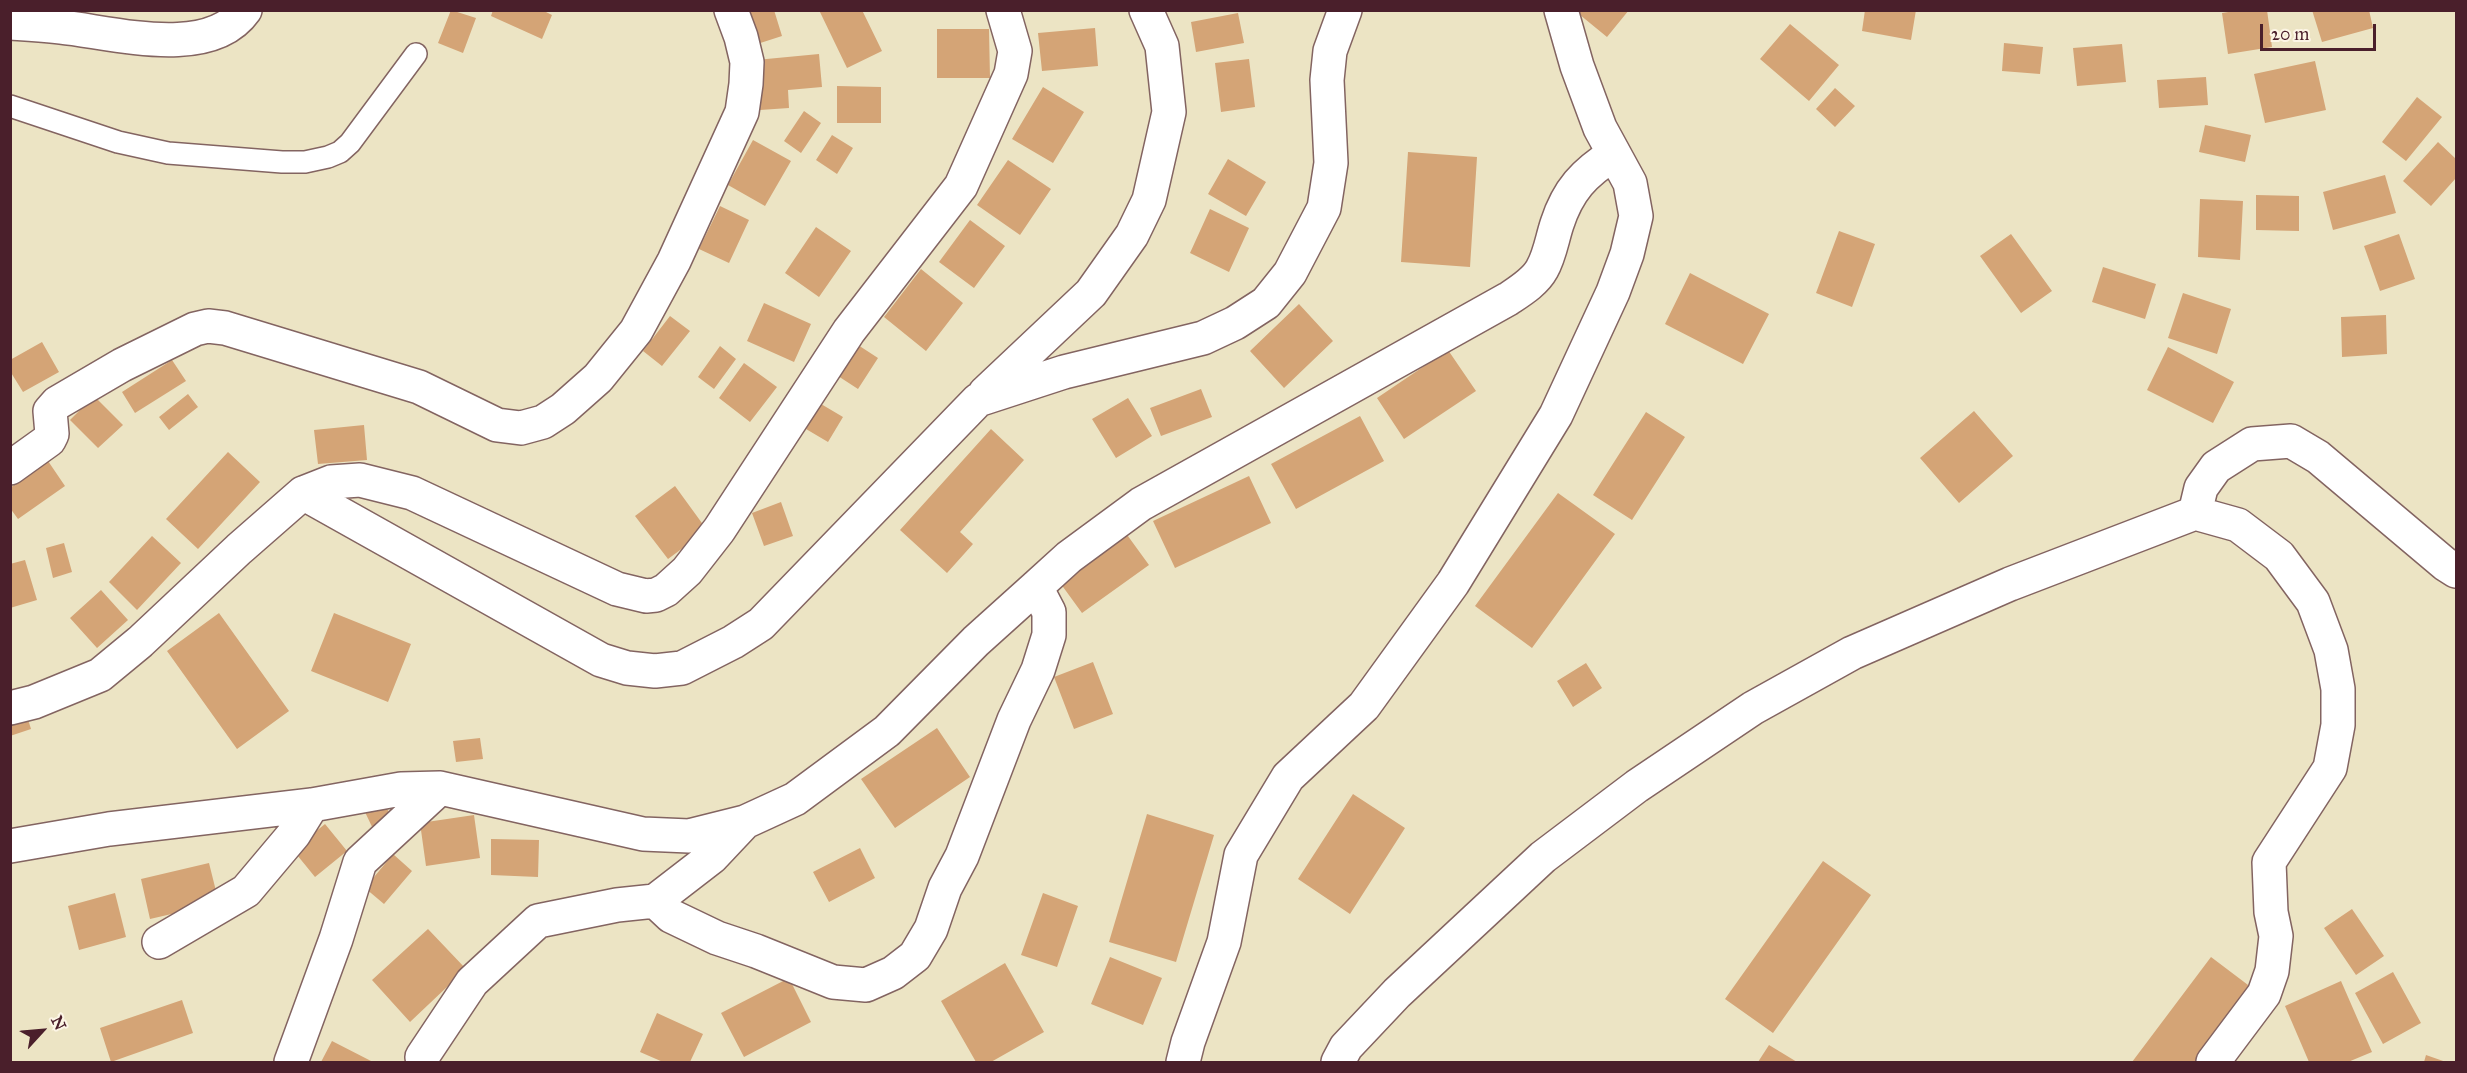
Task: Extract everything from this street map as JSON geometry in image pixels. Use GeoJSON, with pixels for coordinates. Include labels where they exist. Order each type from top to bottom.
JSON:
{"type":"FeatureCollection","features":[{"type":"Feature","properties":{"kind":"street"},"geometry":{"type":"LineString","coordinates":[[10,23],[62,27],[133,39],[179,40],[207,35],[228,26],[245,10]]}},
{"type":"Feature","properties":{"kind":"street"},"geometry":{"type":"LineString","coordinates":[[10,468],[49,440],[52,434],[50,411],[57,403],[122,365],[195,329],[208,326],[225,328],[419,387],[497,425],[521,428],[543,422],[563,409],[598,378],[636,331],[674,261],[742,112],[747,62],[731,10]]}},
{"type":"Feature","properties":{"kind":"street"},"geometry":{"type":"LineString","coordinates":[[10,708],[34,702],[100,675],[140,642],[239,549],[303,493],[331,482],[360,480],[412,493],[617,589],[646,596],[656,595],[666,590],[687,571],[719,530],[849,331],[962,186],[1011,74],[1016,51],[1003,10]]}},
{"type":"Feature","properties":{"kind":"street"},"geometry":{"type":"LineString","coordinates":[[303,493],[601,660],[627,668],[664,670],[682,668],[706,657],[760,624],[978,400],[1090,293],[1132,236],[1149,200],[1169,112],[1162,46],[1146,10]]}},
{"type":"Feature","properties":{"kind":"street"},"geometry":{"type":"LineString","coordinates":[[978,400],[1064,372],[1203,338],[1235,323],[1266,303],[1290,273],[1324,208],[1331,163],[1327,80],[1330,51],[1345,10]]}},
{"type":"Feature","properties":{"kind":"street"},"geometry":{"type":"LineString","coordinates":[[1184,1062],[1188,1042],[1224,942],[1241,855],[1288,777],[1364,706],[1446,593],[1556,415],[1613,292],[1627,254],[1636,216],[1629,183],[1600,128],[1577,66],[1561,10]]}},
{"type":"Feature","properties":{"kind":"street"},"geometry":{"type":"LineString","coordinates":[[10,846],[109,830],[312,806],[401,789],[440,788],[643,834],[688,836],[745,822],[795,799],[887,731],[976,641],[1069,557],[1142,504],[1508,299],[1528,285],[1542,269],[1572,189],[1592,168],[1614,154]]}},
{"type":"Feature","properties":{"kind":"street"},"geometry":{"type":"LineString","coordinates":[[2195,513],[2201,488],[2216,467],[2252,444],[2291,441],[2318,457],[2445,564],[2457,571]]}},
{"type":"Feature","properties":{"kind":"street"},"geometry":{"type":"LineString","coordinates":[[1338,1062],[1346,1047],[1397,993],[1543,857],[1638,786],[1753,708],[1874,644],[2010,584],[2195,513],[2238,525],[2279,555],[2313,602],[2331,650],[2338,689],[2338,725],[2330,768],[2269,862],[2271,912],[2276,936],[2272,971],[2264,994],[2214,1062]]}},
{"type":"Feature","properties":{"kind":"street"},"geometry":{"type":"LineString","coordinates":[[655,901],[671,916],[717,938],[833,982],[866,985],[893,973],[915,956],[931,929],[945,888],[962,856],[1014,720],[1038,670],[1049,635],[1049,612],[1036,587]]}},
{"type":"Feature","properties":{"kind":"street"},"geometry":{"type":"LineString","coordinates":[[291,1062],[336,939],[360,862],[440,788]]}},
{"type":"Feature","properties":{"kind":"street"},"geometry":{"type":"LineString","coordinates":[[159,942],[246,891],[294,834],[312,806]]}},
{"type":"Feature","properties":{"kind":"street"},"geometry":{"type":"LineString","coordinates":[[423,1062],[422,1057],[472,982],[538,921],[617,905],[655,901],[712,857],[745,822]]}},
{"type":"Feature","properties":{"kind":"lane"},"geometry":{"type":"LineString","coordinates":[[10,106],[118,142],[168,153],[305,162],[328,157],[350,143],[416,54]]}},
{"type":"Feature","properties":{"kind":"building"},"geometry":{"type":"Polygon","coordinates":[[[451,10],[476,18],[463,53],[438,43],[451,10]]]}},
{"type":"Feature","properties":{"kind":"building"},"geometry":{"type":"Polygon","coordinates":[[[493,10],[542,10],[552,15],[542,39],[491,16],[493,10]]]}},
{"type":"Feature","properties":{"kind":"building"},"geometry":{"type":"Polygon","coordinates":[[[739,10],[774,10],[782,36],[751,46],[739,10]]]}},
{"type":"Feature","properties":{"kind":"building"},"geometry":{"type":"Polygon","coordinates":[[[819,10],[862,10],[882,51],[847,68],[819,10]]]}},
{"type":"Feature","properties":{"kind":"building"},"geometry":{"type":"Polygon","coordinates":[[[1574,10],[1629,10],[1607,37],[1574,10]]]}},
{"type":"Feature","properties":{"kind":"building"},"geometry":{"type":"Polygon","coordinates":[[[1865,10],[1916,10],[1911,40],[1862,31],[1865,10]]]}},
{"type":"Feature","properties":{"kind":"building"},"geometry":{"type":"Polygon","coordinates":[[[2267,10],[2272,47],[2228,54],[2222,13],[2267,10]]]}},
{"type":"Feature","properties":{"kind":"building"},"geometry":{"type":"Polygon","coordinates":[[[2312,10],[2369,10],[2373,28],[2322,42],[2312,10]]]}},
{"type":"Feature","properties":{"kind":"building"},"geometry":{"type":"Polygon","coordinates":[[[1238,13],[1244,43],[1196,52],[1191,22],[1238,13]]]}},
{"type":"Feature","properties":{"kind":"building"},"geometry":{"type":"Polygon","coordinates":[[[1790,24],[1839,65],[1809,101],[1760,59],[1790,24]]]}},
{"type":"Feature","properties":{"kind":"building"},"geometry":{"type":"Polygon","coordinates":[[[1095,28],[1098,66],[1042,71],[1038,33],[1095,28]]]}},
{"type":"Feature","properties":{"kind":"building"},"geometry":{"type":"Polygon","coordinates":[[[937,29],[989,29],[990,78],[937,78],[937,29]]]}},
{"type":"Feature","properties":{"kind":"building"},"geometry":{"type":"Polygon","coordinates":[[[2004,43],[2043,47],[2040,74],[2002,71],[2004,43]]]}},
{"type":"Feature","properties":{"kind":"building"},"geometry":{"type":"Polygon","coordinates":[[[2122,44],[2126,82],[2077,86],[2073,48],[2122,44]]]}},
{"type":"Feature","properties":{"kind":"building"},"geometry":{"type":"Polygon","coordinates":[[[819,54],[822,87],[788,90],[789,108],[760,110],[756,60],[819,54]]]}},
{"type":"Feature","properties":{"kind":"building"},"geometry":{"type":"Polygon","coordinates":[[[1249,59],[1255,107],[1221,112],[1215,63],[1249,59]]]}},
{"type":"Feature","properties":{"kind":"building"},"geometry":{"type":"Polygon","coordinates":[[[2315,61],[2326,110],[2265,123],[2254,74],[2315,61]]]}},
{"type":"Feature","properties":{"kind":"building"},"geometry":{"type":"Polygon","coordinates":[[[2206,77],[2208,105],[2159,108],[2157,80],[2206,77]]]}},
{"type":"Feature","properties":{"kind":"building"},"geometry":{"type":"Polygon","coordinates":[[[837,86],[881,87],[881,123],[837,123],[837,86]]]}},
{"type":"Feature","properties":{"kind":"building"},"geometry":{"type":"Polygon","coordinates":[[[1043,87],[1084,112],[1053,163],[1012,139],[1043,87]]]}},
{"type":"Feature","properties":{"kind":"building"},"geometry":{"type":"Polygon","coordinates":[[[1835,88],[1855,106],[1835,127],[1816,109],[1835,88]]]}},
{"type":"Feature","properties":{"kind":"building"},"geometry":{"type":"Polygon","coordinates":[[[2417,97],[2442,117],[2406,161],[2382,142],[2417,97]]]}},
{"type":"Feature","properties":{"kind":"building"},"geometry":{"type":"Polygon","coordinates":[[[804,111],[821,123],[801,153],[784,141],[804,111]]]}},
{"type":"Feature","properties":{"kind":"building"},"geometry":{"type":"Polygon","coordinates":[[[2205,125],[2251,135],[2245,162],[2199,152],[2205,125]]]}},
{"type":"Feature","properties":{"kind":"building"},"geometry":{"type":"Polygon","coordinates":[[[832,135],[853,148],[837,174],[816,160],[832,135]]]}},
{"type":"Feature","properties":{"kind":"building"},"geometry":{"type":"Polygon","coordinates":[[[753,140],[791,161],[765,206],[728,185],[753,140]]]}},
{"type":"Feature","properties":{"kind":"building"},"geometry":{"type":"Polygon","coordinates":[[[2438,142],[2456,159],[2456,178],[2431,206],[2403,181],[2438,142]]]}},
{"type":"Feature","properties":{"kind":"building"},"geometry":{"type":"Polygon","coordinates":[[[1408,152],[1477,157],[1470,267],[1401,262],[1408,152]]]}},
{"type":"Feature","properties":{"kind":"building"},"geometry":{"type":"Polygon","coordinates":[[[1228,159],[1266,182],[1246,216],[1208,194],[1228,159]]]}},
{"type":"Feature","properties":{"kind":"building"},"geometry":{"type":"Polygon","coordinates":[[[1008,160],[1051,189],[1020,235],[977,205],[1008,160]]]}},
{"type":"Feature","properties":{"kind":"building"},"geometry":{"type":"Polygon","coordinates":[[[2385,175],[2396,213],[2333,230],[2323,192],[2385,175]]]}},
{"type":"Feature","properties":{"kind":"building"},"geometry":{"type":"Polygon","coordinates":[[[2256,195],[2299,196],[2299,231],[2256,230],[2256,195]]]}},
{"type":"Feature","properties":{"kind":"building"},"geometry":{"type":"Polygon","coordinates":[[[2200,199],[2243,201],[2240,260],[2198,257],[2200,199]]]}},
{"type":"Feature","properties":{"kind":"building"},"geometry":{"type":"Polygon","coordinates":[[[720,206],[749,220],[729,263],[699,249],[720,206]]]}},
{"type":"Feature","properties":{"kind":"building"},"geometry":{"type":"Polygon","coordinates":[[[1210,209],[1249,228],[1229,272],[1190,253],[1210,209]]]}},
{"type":"Feature","properties":{"kind":"building"},"geometry":{"type":"Polygon","coordinates":[[[970,220],[1005,246],[974,288],[939,262],[970,220]]]}},
{"type":"Feature","properties":{"kind":"building"},"geometry":{"type":"Polygon","coordinates":[[[816,227],[851,251],[819,297],[785,273],[816,227]]]}},
{"type":"Feature","properties":{"kind":"building"},"geometry":{"type":"Polygon","coordinates":[[[1839,231],[1875,244],[1852,307],[1816,293],[1839,231]]]}},
{"type":"Feature","properties":{"kind":"building"},"geometry":{"type":"Polygon","coordinates":[[[2011,234],[2052,291],[2021,313],[1980,256],[2011,234]]]}},
{"type":"Feature","properties":{"kind":"building"},"geometry":{"type":"Polygon","coordinates":[[[2399,234],[2415,279],[2380,291],[2364,246],[2399,234]]]}},
{"type":"Feature","properties":{"kind":"building"},"geometry":{"type":"Polygon","coordinates":[[[2103,267],[2156,284],[2145,319],[2092,302],[2103,267]]]}},
{"type":"Feature","properties":{"kind":"building"},"geometry":{"type":"Polygon","coordinates":[[[921,269],[963,303],[926,351],[884,317],[921,269]]]}},
{"type":"Feature","properties":{"kind":"building"},"geometry":{"type":"Polygon","coordinates":[[[1690,273],[1769,314],[1743,364],[1665,324],[1690,273]]]}},
{"type":"Feature","properties":{"kind":"building"},"geometry":{"type":"Polygon","coordinates":[[[2183,293],[2231,309],[2217,354],[2168,338],[2183,293]]]}},
{"type":"Feature","properties":{"kind":"building"},"geometry":{"type":"Polygon","coordinates":[[[764,303],[811,324],[794,362],[747,341],[764,303]]]}},
{"type":"Feature","properties":{"kind":"building"},"geometry":{"type":"Polygon","coordinates":[[[1299,304],[1333,341],[1284,388],[1250,351],[1299,304]]]}},
{"type":"Feature","properties":{"kind":"building"},"geometry":{"type":"Polygon","coordinates":[[[2386,315],[2387,354],[2342,357],[2341,317],[2386,315]]]}},
{"type":"Feature","properties":{"kind":"building"},"geometry":{"type":"Polygon","coordinates":[[[670,316],[690,331],[662,366],[643,351],[670,316]]]}},
{"type":"Feature","properties":{"kind":"building"},"geometry":{"type":"Polygon","coordinates":[[[42,342],[59,372],[23,392],[10,371],[10,360],[42,342]]]}},
{"type":"Feature","properties":{"kind":"building"},"geometry":{"type":"Polygon","coordinates":[[[858,345],[878,358],[858,389],[838,376],[858,345]]]}},
{"type":"Feature","properties":{"kind":"building"},"geometry":{"type":"Polygon","coordinates":[[[720,346],[736,359],[714,389],[698,377],[720,346]]]}},
{"type":"Feature","properties":{"kind":"building"},"geometry":{"type":"Polygon","coordinates":[[[2168,347],[2234,382],[2213,423],[2147,390],[2168,347]]]}},
{"type":"Feature","properties":{"kind":"building"},"geometry":{"type":"Polygon","coordinates":[[[1448,350],[1476,391],[1404,439],[1377,398],[1448,350]]]}},
{"type":"Feature","properties":{"kind":"building"},"geometry":{"type":"Polygon","coordinates":[[[172,360],[186,381],[135,413],[122,392],[172,360]]]}},
{"type":"Feature","properties":{"kind":"building"},"geometry":{"type":"Polygon","coordinates":[[[744,363],[777,387],[750,422],[719,398],[744,363]]]}},
{"type":"Feature","properties":{"kind":"building"},"geometry":{"type":"Polygon","coordinates":[[[1201,389],[1212,417],[1161,436],[1150,408],[1201,389]]]}},
{"type":"Feature","properties":{"kind":"building"},"geometry":{"type":"Polygon","coordinates":[[[188,394],[198,407],[169,430],[159,417],[188,394]]]}},
{"type":"Feature","properties":{"kind":"building"},"geometry":{"type":"Polygon","coordinates":[[[94,396],[123,425],[98,448],[70,420],[94,396]]]}},
{"type":"Feature","properties":{"kind":"building"},"geometry":{"type":"Polygon","coordinates":[[[1128,398],[1152,436],[1116,458],[1092,419],[1128,398]]]}},
{"type":"Feature","properties":{"kind":"building"},"geometry":{"type":"Polygon","coordinates":[[[821,404],[843,417],[828,442],[806,429],[821,404]]]}},
{"type":"Feature","properties":{"kind":"building"},"geometry":{"type":"Polygon","coordinates":[[[1974,411],[2013,456],[1959,503],[1920,458],[1974,411]]]}},
{"type":"Feature","properties":{"kind":"building"},"geometry":{"type":"Polygon","coordinates":[[[1646,412],[1685,437],[1632,520],[1593,495],[1646,412]]]}},
{"type":"Feature","properties":{"kind":"building"},"geometry":{"type":"Polygon","coordinates":[[[1360,416],[1384,461],[1296,509],[1271,464],[1360,416]]]}},
{"type":"Feature","properties":{"kind":"building"},"geometry":{"type":"Polygon","coordinates":[[[364,425],[367,460],[318,464],[314,430],[364,425]]]}},
{"type":"Feature","properties":{"kind":"building"},"geometry":{"type":"Polygon","coordinates":[[[991,429],[1024,460],[960,532],[973,544],[947,573],[900,530],[991,429]]]}},
{"type":"Feature","properties":{"kind":"building"},"geometry":{"type":"Polygon","coordinates":[[[228,452],[260,482],[198,549],[166,519],[228,452]]]}},
{"type":"Feature","properties":{"kind":"building"},"geometry":{"type":"Polygon","coordinates":[[[48,461],[65,486],[18,519],[10,508],[10,488],[48,461]]]}},
{"type":"Feature","properties":{"kind":"building"},"geometry":{"type":"Polygon","coordinates":[[[1249,476],[1271,523],[1175,568],[1153,521],[1249,476]]]}},
{"type":"Feature","properties":{"kind":"building"},"geometry":{"type":"Polygon","coordinates":[[[675,486],[707,530],[668,559],[635,516],[675,486]]]}},
{"type":"Feature","properties":{"kind":"building"},"geometry":{"type":"Polygon","coordinates":[[[1558,493],[1615,534],[1532,648],[1475,606],[1558,493]]]}},
{"type":"Feature","properties":{"kind":"building"},"geometry":{"type":"Polygon","coordinates":[[[781,502],[793,536],[764,546],[752,513],[781,502]]]}},
{"type":"Feature","properties":{"kind":"building"},"geometry":{"type":"Polygon","coordinates":[[[1125,532],[1149,565],[1082,613],[1058,580],[1125,532]]]}},
{"type":"Feature","properties":{"kind":"building"},"geometry":{"type":"Polygon","coordinates":[[[152,536],[181,563],[137,610],[109,582],[152,536]]]}},
{"type":"Feature","properties":{"kind":"building"},"geometry":{"type":"Polygon","coordinates":[[[64,543],[72,572],[53,578],[46,548],[64,543]]]}},
{"type":"Feature","properties":{"kind":"building"},"geometry":{"type":"Polygon","coordinates":[[[25,560],[37,600],[10,608],[10,564],[25,560]]]}},
{"type":"Feature","properties":{"kind":"building"},"geometry":{"type":"Polygon","coordinates":[[[101,590],[128,620],[97,648],[70,618],[101,590]]]}},
{"type":"Feature","properties":{"kind":"building"},"geometry":{"type":"Polygon","coordinates":[[[219,613],[289,711],[237,749],[167,651],[219,613]]]}},
{"type":"Feature","properties":{"kind":"building"},"geometry":{"type":"Polygon","coordinates":[[[334,613],[411,644],[388,702],[311,671],[334,613]]]}},
{"type":"Feature","properties":{"kind":"building"},"geometry":{"type":"Polygon","coordinates":[[[1093,662],[1113,714],[1074,729],[1054,677],[1093,662]]]}},
{"type":"Feature","properties":{"kind":"building"},"geometry":{"type":"Polygon","coordinates":[[[1586,663],[1602,688],[1573,707],[1557,681],[1586,663]]]}},
{"type":"Feature","properties":{"kind":"building"},"geometry":{"type":"Polygon","coordinates":[[[26,713],[31,729],[10,736],[10,719],[26,713]]]}},
{"type":"Feature","properties":{"kind":"building"},"geometry":{"type":"Polygon","coordinates":[[[937,728],[970,777],[895,828],[861,779],[937,728]]]}},
{"type":"Feature","properties":{"kind":"building"},"geometry":{"type":"Polygon","coordinates":[[[480,738],[483,759],[456,762],[453,741],[480,738]]]}},
{"type":"Feature","properties":{"kind":"building"},"geometry":{"type":"Polygon","coordinates":[[[1353,794],[1405,828],[1350,914],[1298,879],[1353,794]]]}},
{"type":"Feature","properties":{"kind":"building"},"geometry":{"type":"Polygon","coordinates":[[[384,802],[393,821],[374,831],[365,812],[384,802]]]}},
{"type":"Feature","properties":{"kind":"building"},"geometry":{"type":"Polygon","coordinates":[[[1147,814],[1214,835],[1176,962],[1109,942],[1147,814]]]}},
{"type":"Feature","properties":{"kind":"building"},"geometry":{"type":"Polygon","coordinates":[[[474,815],[480,858],[426,866],[420,823],[474,815]]]}},
{"type":"Feature","properties":{"kind":"building"},"geometry":{"type":"Polygon","coordinates":[[[325,824],[347,851],[315,877],[293,850],[325,824]]]}},
{"type":"Feature","properties":{"kind":"building"},"geometry":{"type":"Polygon","coordinates":[[[491,839],[539,840],[538,877],[491,875],[491,839]]]}},
{"type":"Feature","properties":{"kind":"building"},"geometry":{"type":"Polygon","coordinates":[[[860,848],[875,878],[829,902],[813,872],[860,848]]]}},
{"type":"Feature","properties":{"kind":"building"},"geometry":{"type":"Polygon","coordinates":[[[393,854],[412,871],[384,904],[365,888],[393,854]]]}},
{"type":"Feature","properties":{"kind":"building"},"geometry":{"type":"Polygon","coordinates":[[[1823,861],[1871,895],[1773,1033],[1725,999],[1823,861]]]}},
{"type":"Feature","properties":{"kind":"building"},"geometry":{"type":"Polygon","coordinates":[[[209,863],[219,903],[150,919],[141,879],[209,863]]]}},
{"type":"Feature","properties":{"kind":"building"},"geometry":{"type":"Polygon","coordinates":[[[115,893],[126,937],[79,950],[68,906],[115,893]]]}},
{"type":"Feature","properties":{"kind":"building"},"geometry":{"type":"Polygon","coordinates":[[[1043,893],[1078,906],[1057,967],[1021,955],[1043,893]]]}},
{"type":"Feature","properties":{"kind":"building"},"geometry":{"type":"Polygon","coordinates":[[[2352,909],[2384,956],[2356,975],[2324,928],[2352,909]]]}},
{"type":"Feature","properties":{"kind":"building"},"geometry":{"type":"Polygon","coordinates":[[[428,929],[466,969],[410,1022],[372,980],[428,929]]]}},
{"type":"Feature","properties":{"kind":"building"},"geometry":{"type":"Polygon","coordinates":[[[1110,957],[1162,978],[1143,1025],[1091,1004],[1110,957]]]}},
{"type":"Feature","properties":{"kind":"building"},"geometry":{"type":"Polygon","coordinates":[[[2211,957],[2256,991],[2202,1062],[2132,1062],[2211,957]]]}},
{"type":"Feature","properties":{"kind":"building"},"geometry":{"type":"Polygon","coordinates":[[[1005,963],[1044,1032],[991,1062],[976,1062],[941,1001],[1005,963]]]}},
{"type":"Feature","properties":{"kind":"building"},"geometry":{"type":"Polygon","coordinates":[[[2393,972],[2421,1023],[2383,1044],[2355,993],[2393,972]]]}},
{"type":"Feature","properties":{"kind":"building"},"geometry":{"type":"Polygon","coordinates":[[[789,978],[811,1022],[744,1057],[721,1013],[789,978]]]}},
{"type":"Feature","properties":{"kind":"building"},"geometry":{"type":"Polygon","coordinates":[[[2341,981],[2372,1052],[2348,1062],[2309,1062],[2285,1006],[2341,981]]]}},
{"type":"Feature","properties":{"kind":"building"},"geometry":{"type":"Polygon","coordinates":[[[182,1000],[193,1033],[111,1062],[100,1028],[182,1000]]]}},
{"type":"Feature","properties":{"kind":"building"},"geometry":{"type":"Polygon","coordinates":[[[657,1013],[703,1034],[690,1062],[663,1062],[640,1052],[657,1013]]]}},
{"type":"Feature","properties":{"kind":"building"},"geometry":{"type":"Polygon","coordinates":[[[332,1041],[373,1062],[321,1062],[332,1041]]]}},
{"type":"Feature","properties":{"kind":"building"},"geometry":{"type":"Polygon","coordinates":[[[1769,1045],[1797,1062],[1758,1062],[1769,1045]]]}},
{"type":"Feature","properties":{"kind":"building"},"geometry":{"type":"Polygon","coordinates":[[[2426,1055],[2446,1062],[2424,1062],[2426,1055]]]}}]}
